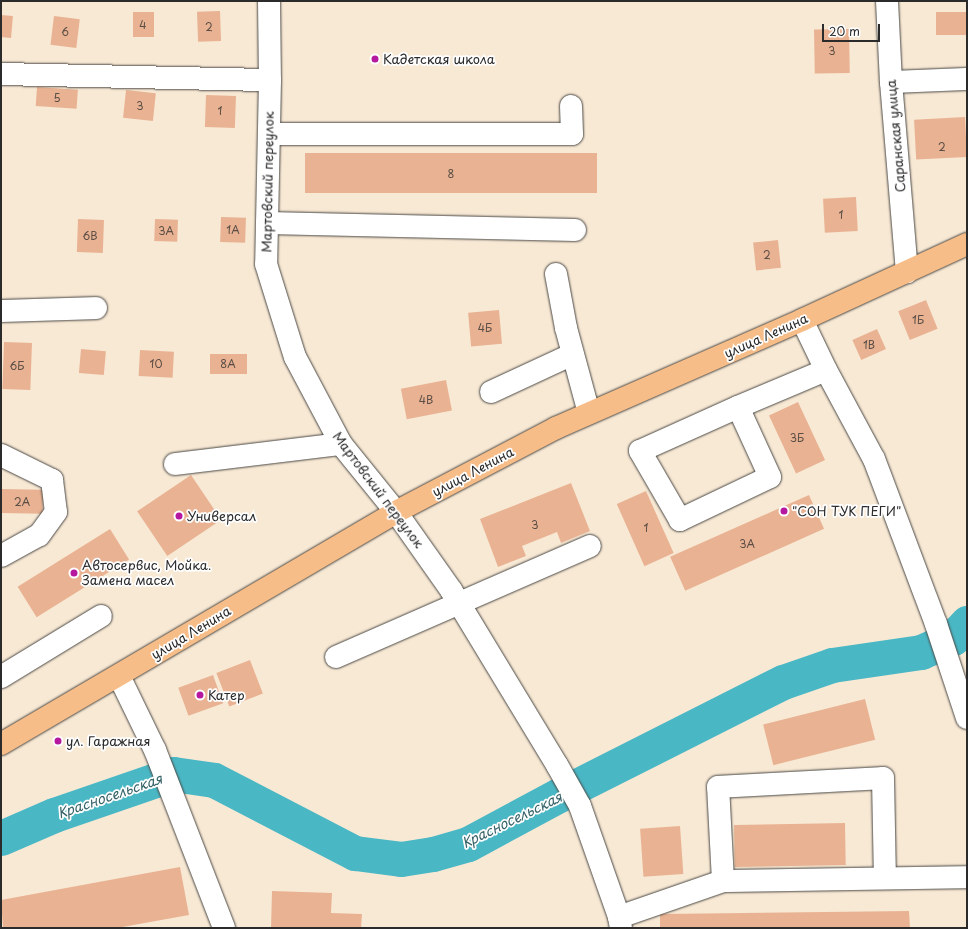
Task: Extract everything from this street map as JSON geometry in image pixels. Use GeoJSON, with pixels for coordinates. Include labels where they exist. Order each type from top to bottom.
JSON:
{"type":"FeatureCollection","features":[{"type":"Feature","properties":{"kind":"main road","name":"улица Ленина"},"geometry":{"type":"LineString","coordinates":[[1,744],[396,512],[556,428],[802,320],[967,244]]}},
{"type":"Feature","properties":{"kind":"street","name":"Мартовский переулок"},"geometry":{"type":"LineString","coordinates":[[269,1],[270,80],[266,264],[295,357],[341,444],[396,512],[459,602],[557,765],[580,806],[620,922]]}},
{"type":"Feature","properties":{"kind":"street","name":"Саранская улица"},"geometry":{"type":"LineString","coordinates":[[887,1],[891,82],[906,272]]}},
{"type":"Feature","properties":{"kind":"street"},"geometry":{"type":"LineString","coordinates":[[1,74],[270,80]]}},
{"type":"Feature","properties":{"kind":"street"},"geometry":{"type":"LineString","coordinates":[[891,82],[967,79]]}},
{"type":"Feature","properties":{"kind":"street"},"geometry":{"type":"LineString","coordinates":[[269,134],[572,134],[571,106]]}},
{"type":"Feature","properties":{"kind":"street"},"geometry":{"type":"LineString","coordinates":[[267,223],[575,230]]}},
{"type":"Feature","properties":{"kind":"street"},"geometry":{"type":"LineString","coordinates":[[556,274],[566,328],[589,413]]}},
{"type":"Feature","properties":{"kind":"street"},"geometry":{"type":"LineString","coordinates":[[1,311],[96,308]]}},
{"type":"Feature","properties":{"kind":"street"},"geometry":{"type":"LineString","coordinates":[[802,320],[826,370],[874,459],[936,624],[967,718]]}},
{"type":"Feature","properties":{"kind":"street"},"geometry":{"type":"LineString","coordinates":[[491,392],[573,354]]}},
{"type":"Feature","properties":{"kind":"street"},"geometry":{"type":"LineString","coordinates":[[738,407],[770,477],[680,520],[640,451],[738,407],[826,370]]}},
{"type":"Feature","properties":{"kind":"street"},"geometry":{"type":"LineString","coordinates":[[175,464],[341,444]]}},
{"type":"Feature","properties":{"kind":"street"},"geometry":{"type":"LineString","coordinates":[[1,455],[52,480],[56,512],[38,535],[1,556]]}},
{"type":"Feature","properties":{"kind":"street"},"geometry":{"type":"LineString","coordinates":[[336,656],[590,546]]}},
{"type":"Feature","properties":{"kind":"street"},"geometry":{"type":"LineString","coordinates":[[1,677],[101,616]]}},
{"type":"Feature","properties":{"kind":"street"},"geometry":{"type":"LineString","coordinates":[[119,676],[155,750],[224,928]]}},
{"type":"Feature","properties":{"kind":"street"},"geometry":{"type":"LineString","coordinates":[[723,881],[718,787],[883,778],[885,878]]}},
{"type":"Feature","properties":{"kind":"street"},"geometry":{"type":"LineString","coordinates":[[620,922],[723,881],[967,877]]}},
{"type":"Feature","properties":{"kind":"building"},"geometry":{"type":"Polygon","coordinates":[[[220,11],[221,41],[198,42],[197,12],[220,11]]]}},
{"type":"Feature","properties":{"kind":"building"},"geometry":{"type":"Polygon","coordinates":[[[133,12],[154,12],[154,37],[133,37],[133,12]]]}},
{"type":"Feature","properties":{"kind":"building"},"geometry":{"type":"Polygon","coordinates":[[[936,12],[967,12],[967,35],[936,35],[936,12]]]}},
{"type":"Feature","properties":{"kind":"building"},"geometry":{"type":"Polygon","coordinates":[[[1,15],[13,16],[11,38],[1,37],[1,15]]]}},
{"type":"Feature","properties":{"kind":"building"},"geometry":{"type":"Polygon","coordinates":[[[54,16],[80,19],[76,48],[50,45],[54,16]]]}},
{"type":"Feature","properties":{"kind":"building"},"geometry":{"type":"Polygon","coordinates":[[[849,29],[850,73],[815,74],[814,30],[849,29]]]}},
{"type":"Feature","properties":{"kind":"building"},"geometry":{"type":"Polygon","coordinates":[[[37,87],[78,90],[77,109],[36,106],[37,87]]]}},
{"type":"Feature","properties":{"kind":"building"},"geometry":{"type":"Polygon","coordinates":[[[126,90],[156,93],[153,121],[123,118],[126,90]]]}},
{"type":"Feature","properties":{"kind":"building"},"geometry":{"type":"Polygon","coordinates":[[[206,95],[236,96],[235,128],[205,127],[206,95]]]}},
{"type":"Feature","properties":{"kind":"building"},"geometry":{"type":"Polygon","coordinates":[[[965,117],[967,157],[916,160],[914,120],[965,117]]]}},
{"type":"Feature","properties":{"kind":"building"},"geometry":{"type":"Polygon","coordinates":[[[305,153],[597,153],[597,193],[305,193],[305,153]]]}},
{"type":"Feature","properties":{"kind":"building"},"geometry":{"type":"Polygon","coordinates":[[[856,197],[858,231],[825,233],[823,199],[856,197]]]}},
{"type":"Feature","properties":{"kind":"building"},"geometry":{"type":"Polygon","coordinates":[[[221,217],[246,218],[245,243],[220,242],[221,217]]]}},
{"type":"Feature","properties":{"kind":"building"},"geometry":{"type":"Polygon","coordinates":[[[78,219],[104,220],[103,253],[77,252],[78,219]]]}},
{"type":"Feature","properties":{"kind":"building"},"geometry":{"type":"Polygon","coordinates":[[[155,219],[178,220],[177,242],[154,241],[155,219]]]}},
{"type":"Feature","properties":{"kind":"building"},"geometry":{"type":"Polygon","coordinates":[[[778,240],[781,268],[756,270],[753,243],[778,240]]]}},
{"type":"Feature","properties":{"kind":"building"},"geometry":{"type":"Polygon","coordinates":[[[926,300],[938,329],[910,340],[898,311],[926,300]]]}},
{"type":"Feature","properties":{"kind":"building"},"geometry":{"type":"Polygon","coordinates":[[[499,310],[502,344],[471,347],[468,313],[499,310]]]}},
{"type":"Feature","properties":{"kind":"building"},"geometry":{"type":"Polygon","coordinates":[[[877,329],[886,349],[861,360],[852,340],[877,329]]]}},
{"type":"Feature","properties":{"kind":"building"},"geometry":{"type":"Polygon","coordinates":[[[4,342],[32,343],[30,390],[2,389],[4,342]]]}},
{"type":"Feature","properties":{"kind":"building"},"geometry":{"type":"Polygon","coordinates":[[[81,349],[106,351],[104,375],[79,373],[81,349]]]}},
{"type":"Feature","properties":{"kind":"building"},"geometry":{"type":"Polygon","coordinates":[[[140,350],[174,352],[173,378],[139,376],[140,350]]]}},
{"type":"Feature","properties":{"kind":"building"},"geometry":{"type":"Polygon","coordinates":[[[210,354],[247,354],[247,374],[210,374],[210,354]]]}},
{"type":"Feature","properties":{"kind":"building"},"geometry":{"type":"Polygon","coordinates":[[[446,380],[452,410],[407,419],[401,389],[446,380]]]}},
{"type":"Feature","properties":{"kind":"building"},"geometry":{"type":"Polygon","coordinates":[[[798,402],[825,460],[796,474],[769,416],[798,402]]]}},
{"type":"Feature","properties":{"kind":"building","name":"Универсал"},"geometry":{"type":"Polygon","coordinates":[[[191,475],[221,520],[167,556],[137,511],[191,475]]]}},
{"type":"Feature","properties":{"kind":"building"},"geometry":{"type":"Polygon","coordinates":[[[571,483],[590,531],[561,543],[557,532],[522,546],[526,556],[498,567],[480,519],[571,483]]]}},
{"type":"Feature","properties":{"kind":"building"},"geometry":{"type":"Polygon","coordinates":[[[1,489],[43,490],[43,514],[1,513],[1,489]]]}},
{"type":"Feature","properties":{"kind":"building"},"geometry":{"type":"Polygon","coordinates":[[[646,491],[674,553],[644,566],[617,504],[646,491]]]}},
{"type":"Feature","properties":{"kind":"building"},"geometry":{"type":"Polygon","coordinates":[[[809,495],[824,529],[685,591],[670,557],[809,495]]]}},
{"type":"Feature","properties":{"kind":"building","name":"Автосервис, Мойка. Замена масел"},"geometry":{"type":"Polygon","coordinates":[[[110,529],[129,560],[37,617],[18,587],[110,529]]]}},
{"type":"Feature","properties":{"kind":"building"},"geometry":{"type":"Polygon","coordinates":[[[250,660],[263,694],[229,707],[216,673],[250,660]]]}},
{"type":"Feature","properties":{"kind":"building","name":"Катер"},"geometry":{"type":"Polygon","coordinates":[[[213,675],[223,703],[188,716],[178,688],[213,675]]]}},
{"type":"Feature","properties":{"kind":"building"},"geometry":{"type":"Polygon","coordinates":[[[865,699],[875,740],[773,765],[763,724],[865,699]]]}},
{"type":"Feature","properties":{"kind":"building"},"geometry":{"type":"Polygon","coordinates":[[[845,823],[846,865],[735,867],[734,825],[845,823]]]}},
{"type":"Feature","properties":{"kind":"building"},"geometry":{"type":"Polygon","coordinates":[[[680,826],[683,874],[643,877],[640,829],[680,826]]]}},
{"type":"Feature","properties":{"kind":"building"},"geometry":{"type":"Polygon","coordinates":[[[180,867],[189,915],[117,928],[3,928],[1,900],[180,867]]]}},
{"type":"Feature","properties":{"kind":"building"},"geometry":{"type":"Polygon","coordinates":[[[272,891],[332,893],[331,913],[362,914],[361,928],[271,928],[272,891]]]}},
{"type":"Feature","properties":{"kind":"building"},"geometry":{"type":"Polygon","coordinates":[[[909,911],[910,928],[660,928],[660,914],[909,911]]]}},
{"type":"Feature","properties":{"kind":"waterway","name":"Красносельская"},"geometry":{"type":"LineString","coordinates":[[1,838],[54,815],[173,774],[214,780],[355,853],[401,859],[433,854],[468,844],[559,795],[783,682],[832,665],[921,652],[953,638],[967,623]]}},
{"type":"Feature","properties":{"kind":"place","name":"Кадетская школа"},"geometry":{"type":"Point","coordinates":[375,59]}},
{"type":"Feature","properties":{"kind":"place","name":"\"СОН ТУК ПЕГИ\""},"geometry":{"type":"Point","coordinates":[784,511]}},
{"type":"Feature","properties":{"kind":"place","name":"Универсал"},"geometry":{"type":"Point","coordinates":[179,516]}},
{"type":"Feature","properties":{"kind":"place","name":"Автосервис, Мойка. Замена масел"},"geometry":{"type":"Point","coordinates":[74,573]}},
{"type":"Feature","properties":{"kind":"place","name":"Катер"},"geometry":{"type":"Point","coordinates":[200,695]}},
{"type":"Feature","properties":{"kind":"place","name":"ул. Гаражная"},"geometry":{"type":"Point","coordinates":[58,741]}}]}
